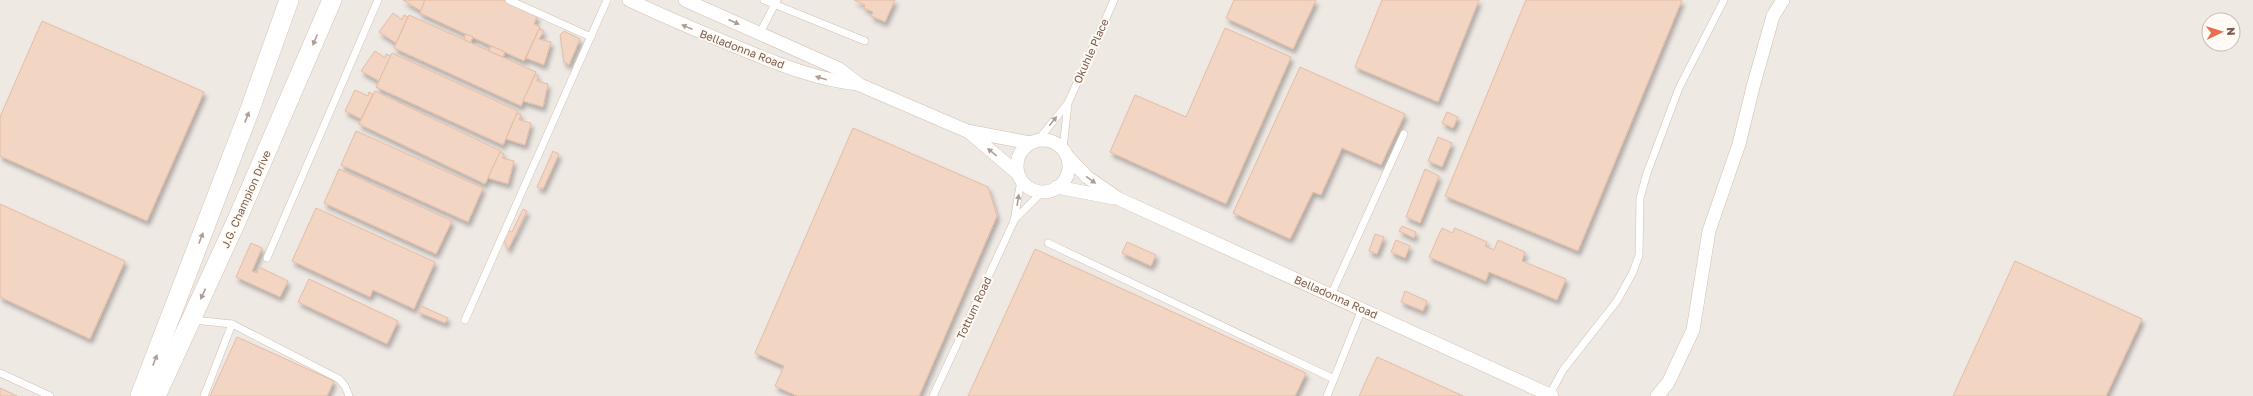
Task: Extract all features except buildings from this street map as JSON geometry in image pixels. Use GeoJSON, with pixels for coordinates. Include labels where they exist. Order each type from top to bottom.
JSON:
{"type":"FeatureCollection","features":[{"type":"Feature","properties":{"kind":"street"},"geometry":{"type":"LineString","coordinates":[[140,396],[243,127],[289,0]]}},
{"type":"Feature","properties":{"kind":"street","name":"Belladonna Road"},"geometry":{"type":"LineString","coordinates":[[629,0],[676,23],[774,62],[834,82],[860,85]]}},
{"type":"Feature","properties":{"kind":"street","name":"Belladonna Road"},"geometry":{"type":"LineString","coordinates":[[685,0],[838,69],[860,85],[968,131],[1056,143],[1087,177],[1119,199],[1550,396]]}},
{"type":"Feature","properties":{"kind":"street"},"geometry":{"type":"LineString","coordinates":[[1657,396],[1668,383],[1693,330],[1709,231],[1739,144],[1752,87],[1773,16],[1783,0]]}},
{"type":"Feature","properties":{"kind":"street","name":"J.G. Champion Drive"},"geometry":{"type":"LineString","coordinates":[[156,396],[332,1]]}},
{"type":"Feature","properties":{"kind":"street","name":"Belladonna Road"},"geometry":{"type":"LineString","coordinates":[[968,131],[1034,191],[1042,192],[1058,187],[1119,199]]}},
{"type":"Feature","properties":{"kind":"street"},"geometry":{"type":"LineString","coordinates":[[1019,176],[1018,156],[1034,141]]}},
{"type":"Feature","properties":{"kind":"street"},"geometry":{"type":"LineString","coordinates":[[1058,187],[1068,174],[1065,153]]}},
{"type":"Feature","properties":{"kind":"lane"},"geometry":{"type":"LineString","coordinates":[[266,258],[378,0]]}},
{"type":"Feature","properties":{"kind":"lane"},"geometry":{"type":"LineString","coordinates":[[509,0],[591,37]]}},
{"type":"Feature","properties":{"kind":"lane"},"geometry":{"type":"LineString","coordinates":[[465,320],[608,0]]}},
{"type":"Feature","properties":{"kind":"lane"},"geometry":{"type":"LineString","coordinates":[[764,0],[776,2],[865,41]]}},
{"type":"Feature","properties":{"kind":"lane","name":"Okuhle Place"},"geometry":{"type":"LineString","coordinates":[[1034,141],[1068,103],[1114,0]]}},
{"type":"Feature","properties":{"kind":"lane"},"geometry":{"type":"LineString","coordinates":[[1550,396],[1563,370],[1617,301],[1633,272],[1638,255],[1640,198],[1647,173],[1678,88],[1724,0]]}},
{"type":"Feature","properties":{"kind":"lane"},"geometry":{"type":"LineString","coordinates":[[760,33],[776,2]]}},
{"type":"Feature","properties":{"kind":"lane","name":"Okuhle Place"},"geometry":{"type":"LineString","coordinates":[[1065,153],[1068,103]]}},
{"type":"Feature","properties":{"kind":"lane"},"geometry":{"type":"LineString","coordinates":[[1331,295],[1404,134]]}},
{"type":"Feature","properties":{"kind":"lane","name":"Tottum Road"},"geometry":{"type":"LineString","coordinates":[[933,396],[1014,220],[1019,176]]}},
{"type":"Feature","properties":{"kind":"lane","name":"Tottum Road"},"geometry":{"type":"LineString","coordinates":[[1014,220],[1042,192]]}},
{"type":"Feature","properties":{"kind":"lane"},"geometry":{"type":"LineString","coordinates":[[1048,243],[1334,379]]}},
{"type":"Feature","properties":{"kind":"lane"},"geometry":{"type":"LineString","coordinates":[[1328,396],[1362,309]]}},
{"type":"Feature","properties":{"kind":"lane"},"geometry":{"type":"LineString","coordinates":[[191,320],[232,324],[339,379],[345,386],[349,396]]}},
{"type":"Feature","properties":{"kind":"lane"},"geometry":{"type":"LineString","coordinates":[[204,396],[232,324]]}},
{"type":"Feature","properties":{"kind":"lane"},"geometry":{"type":"LineString","coordinates":[[0,373],[50,396]]}},
{"type":"Feature","properties":{"kind":"shaded area"},"geometry":{"type":"Polygon","coordinates":[[[0,0],[2253,0],[2253,396],[0,396],[0,0]]]}}]}
